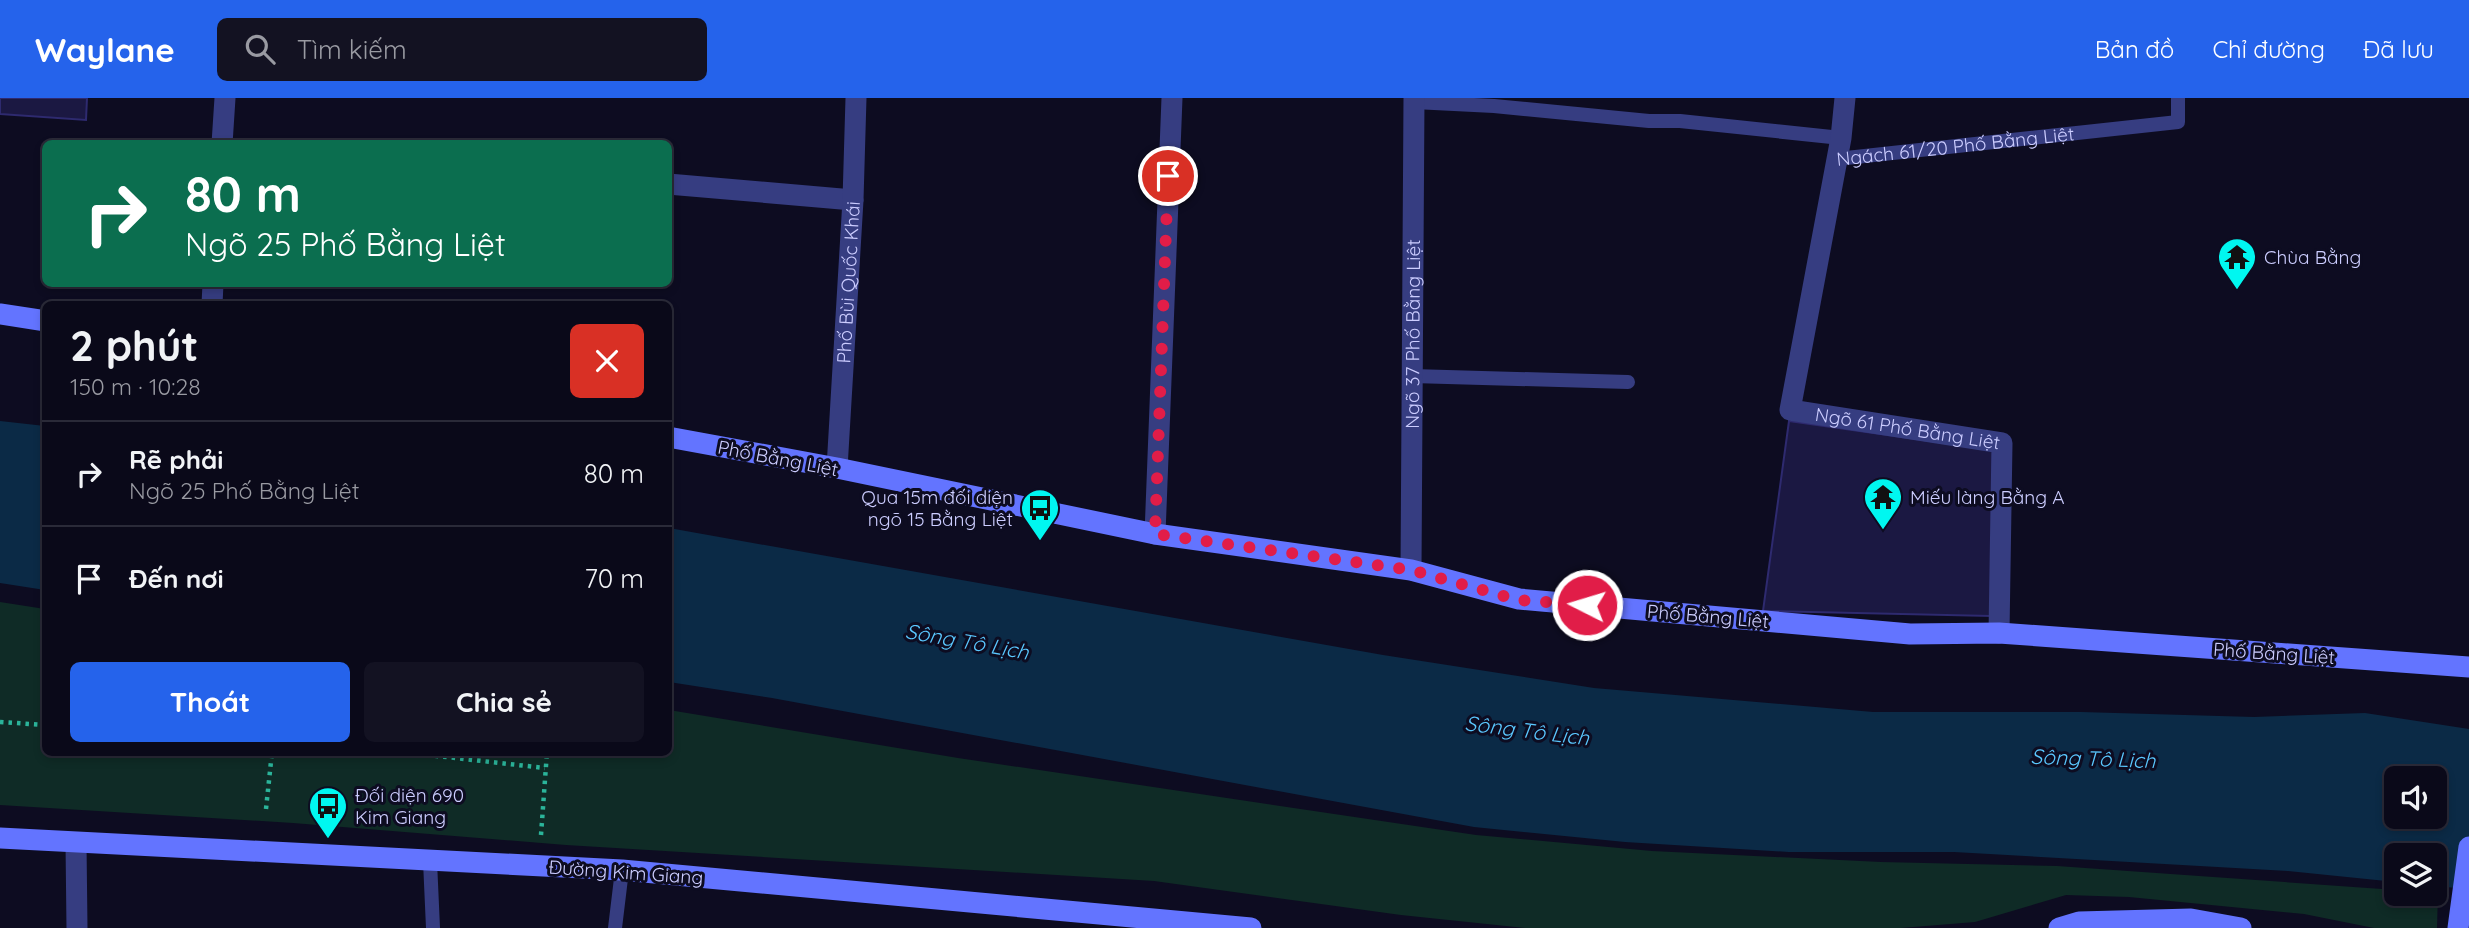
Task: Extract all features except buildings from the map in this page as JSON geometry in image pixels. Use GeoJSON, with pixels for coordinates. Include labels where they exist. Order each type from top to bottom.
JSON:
{"type":"FeatureCollection","features":[{"type":"Feature","properties":{"kind":"street"},"geometry":{"type":"LineString","coordinates":[[222,140],[225,98]]}},
{"type":"Feature","properties":{"kind":"street","name":"Phố Bùi Quốc Khái"},"geometry":{"type":"LineString","coordinates":[[837,468],[853,201],[856,98]]}},
{"type":"Feature","properties":{"kind":"street"},"geometry":{"type":"LineString","coordinates":[[1155,534],[1172,98]]}},
{"type":"Feature","properties":{"kind":"street"},"geometry":{"type":"LineString","coordinates":[[1839,149],[1845,98]]}},
{"type":"Feature","properties":{"kind":"street","name":"Ngõ 37 Phố Bằng Liệt"},"geometry":{"type":"LineString","coordinates":[[1411,570],[1414,100]]}},
{"type":"Feature","properties":{"kind":"street","name":"Ngách 61/20 Phố Bằng Liệt"},"geometry":{"type":"LineString","coordinates":[[1790,410],[1839,149]]}},
{"type":"Feature","properties":{"kind":"street"},"geometry":{"type":"LineString","coordinates":[[672,184],[853,201]]}},
{"type":"Feature","properties":{"kind":"street"},"geometry":{"type":"LineString","coordinates":[[0,314],[42,320]]}},
{"type":"Feature","properties":{"kind":"street","name":"Ngõ 61 Phố Bằng Liệt"},"geometry":{"type":"LineString","coordinates":[[1790,410],[2002,443],[1999,633]]}},
{"type":"Feature","properties":{"kind":"street","name":"Phố Bằng Liệt"},"geometry":{"type":"LineString","coordinates":[[672,438],[837,468],[1155,534],[1411,570],[1518,600],[1910,634],[1999,633],[2469,667]]}},
{"type":"Feature","properties":{"kind":"street","name":"Đường Kim Giang"},"geometry":{"type":"LineString","coordinates":[[0,838],[622,870],[1239,927]]}},
{"type":"Feature","properties":{"kind":"street"},"geometry":{"type":"LineString","coordinates":[[76,843],[77,928]]}},
{"type":"Feature","properties":{"kind":"street"},"geometry":{"type":"LineString","coordinates":[[2458,928],[2469,846]]}},
{"type":"Feature","properties":{"kind":"street"},"geometry":{"type":"LineString","coordinates":[[2059,928],[2079,922],[2190,924],[2241,928]]}},
{"type":"Feature","properties":{"kind":"lane","name":"Ngách 61/20 Phố Bằng Liệt"},"geometry":{"type":"LineString","coordinates":[[1839,149],[2178,122],[2178,98]]}},
{"type":"Feature","properties":{"kind":"lane"},"geometry":{"type":"LineString","coordinates":[[1414,100],[1649,121],[1680,121],[1839,149]]}},
{"type":"Feature","properties":{"kind":"lane"},"geometry":{"type":"LineString","coordinates":[[1412,376],[1628,382]]}},
{"type":"Feature","properties":{"kind":"lane"},"geometry":{"type":"LineString","coordinates":[[430,861],[433,928]]}},
{"type":"Feature","properties":{"kind":"lane"},"geometry":{"type":"LineString","coordinates":[[615,928],[622,870]]}},
{"type":"Feature","properties":{"kind":"path"},"geometry":{"type":"LineString","coordinates":[[0,722],[42,725]]}},
{"type":"Feature","properties":{"kind":"path"},"geometry":{"type":"LineString","coordinates":[[266,809],[272,756]]}},
{"type":"Feature","properties":{"kind":"path"},"geometry":{"type":"LineString","coordinates":[[437,756],[545,768]]}},
{"type":"Feature","properties":{"kind":"path"},"geometry":{"type":"LineString","coordinates":[[541,835],[546,756]]}},
{"type":"Feature","properties":{"kind":"green space"},"geometry":{"type":"Polygon","coordinates":[[[0,602],[42,609],[42,756],[672,756],[672,710],[958,758],[1476,835],[1652,851],[1881,862],[2057,866],[2384,889],[2384,906],[2438,906],[2437,928],[2374,928],[2304,914],[2129,897],[2066,895],[1975,922],[1901,928],[1525,928],[1401,915],[1154,881],[566,845],[293,823],[0,805],[0,602]]]}},
{"type":"Feature","properties":{"kind":"water"},"geometry":{"type":"Polygon","coordinates":[[[0,421],[42,426],[42,590],[0,583],[0,421]]]}},
{"type":"Feature","properties":{"kind":"water","name":"Sông Tô Lịch"},"geometry":{"type":"Polygon","coordinates":[[[672,529],[1383,655],[1594,688],[1873,712],[2081,712],[2254,717],[2365,713],[2469,729],[2469,889],[2447,887],[2447,843],[2384,843],[2384,881],[2288,871],[1954,852],[1789,852],[1625,842],[1474,827],[772,698],[672,682],[672,529]]]}},
{"type":"Feature","properties":{"kind":"place","name":"Chùa Bằng"},"geometry":{"type":"Point","coordinates":[2237,291]}},
{"type":"Feature","properties":{"kind":"place","name":"Miếu làng Bằng A"},"geometry":{"type":"Point","coordinates":[1883,531]}},
{"type":"Feature","properties":{"kind":"place","name":"Qua 15m đối diện ngõ 15 Bằng Liệt"},"geometry":{"type":"Point","coordinates":[1040,542]}},
{"type":"Feature","properties":{"kind":"place","name":"Đối diện 690 Kim Giang"},"geometry":{"type":"Point","coordinates":[328,840]}},
{"type":"Feature","properties":{"kind":"route"},"geometry":{"type":"LineString","coordinates":[[1168,176],[1155,534],[1411,570],[1518,600],[1587,605]]}}]}
